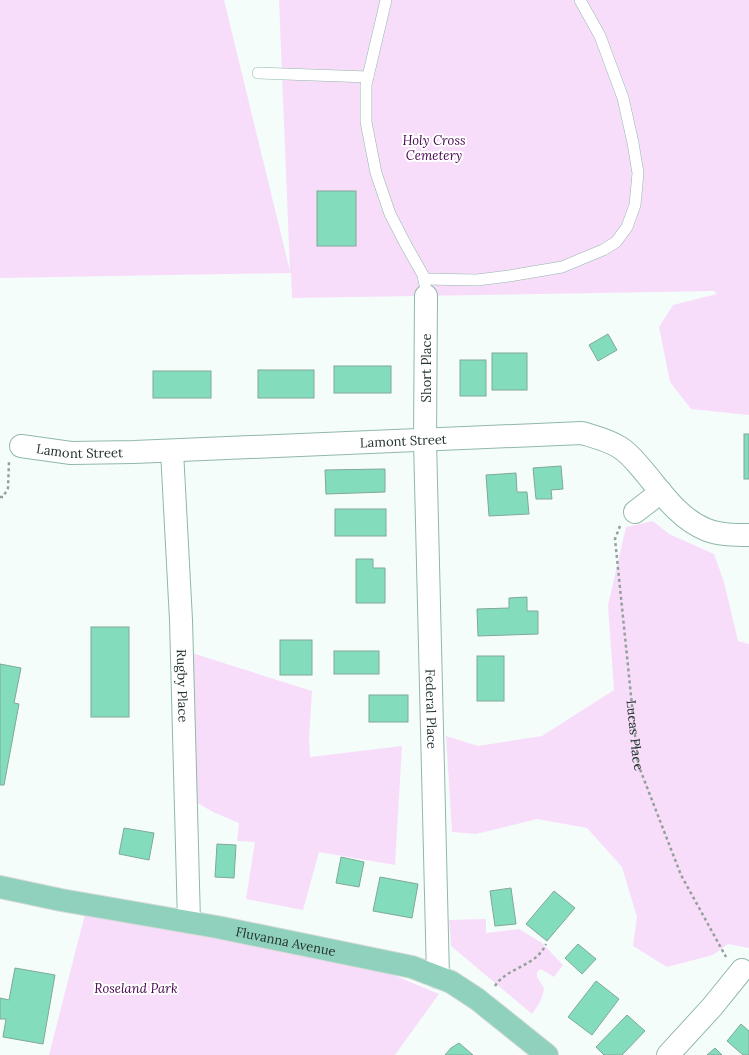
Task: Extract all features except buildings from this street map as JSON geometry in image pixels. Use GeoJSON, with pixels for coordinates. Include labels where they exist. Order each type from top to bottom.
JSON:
{"type":"FeatureCollection","features":[{"type":"Feature","properties":{"kind":"main road","name":"Fluvanna Avenue"},"geometry":{"type":"LineString","coordinates":[[0,887],[61,900],[217,927],[412,967],[451,982],[477,999],[547,1055]]}},
{"type":"Feature","properties":{"kind":"street","name":"Short Place"},"geometry":{"type":"LineString","coordinates":[[425,288],[425,440]]}},
{"type":"Feature","properties":{"kind":"street","name":"Lamont Street"},"geometry":{"type":"LineString","coordinates":[[15,451],[71,453],[172,450],[582,433],[608,441],[621,447],[638,464],[671,505],[688,521],[708,530],[730,535],[749,535]]}},
{"type":"Feature","properties":{"kind":"street","name":"Federal Place"},"geometry":{"type":"LineString","coordinates":[[425,440],[438,977]]}},
{"type":"Feature","properties":{"kind":"street","name":"Rugby Place"},"geometry":{"type":"LineString","coordinates":[[172,450],[181,620],[189,922]]}},
{"type":"Feature","properties":{"kind":"street"},"geometry":{"type":"LineString","coordinates":[[635,512],[661,492]]}},
{"type":"Feature","properties":{"kind":"street"},"geometry":{"type":"LineString","coordinates":[[668,1055],[740,974]]}},
{"type":"Feature","properties":{"kind":"lane"},"geometry":{"type":"LineString","coordinates":[[386,0],[366,85],[366,122],[376,173],[390,214],[424,275],[425,288],[562,267],[603,250],[616,242],[628,227],[635,205],[638,173],[633,143],[623,98],[600,36],[580,0]]}},
{"type":"Feature","properties":{"kind":"lane"},"geometry":{"type":"LineString","coordinates":[[258,72],[368,77]]}},
{"type":"Feature","properties":{"kind":"path"},"geometry":{"type":"LineString","coordinates":[[0,497],[3,497],[8,488],[15,451]]}},
{"type":"Feature","properties":{"kind":"path","name":"Lucas Place"},"geometry":{"type":"LineString","coordinates":[[635,512],[625,520],[619,528],[615,539],[638,764],[681,875],[740,974]]}},
{"type":"Feature","properties":{"kind":"path"},"geometry":{"type":"LineString","coordinates":[[494,987],[504,975],[530,962],[546,944]]}},
{"type":"Feature","properties":{"kind":"green space","name":"Holy Cross Cemetery"},"geometry":{"type":"Polygon","coordinates":[[[0,0],[224,0],[290,271],[279,0],[749,0],[749,415],[691,409],[670,382],[659,327],[673,305],[717,294],[714,291],[292,298],[291,273],[0,278],[0,0]]]}},
{"type":"Feature","properties":{"kind":"green space"},"geometry":{"type":"Polygon","coordinates":[[[653,521],[669,534],[714,554],[724,582],[738,641],[749,644],[749,948],[728,944],[713,955],[667,967],[633,946],[637,917],[622,867],[587,828],[537,819],[476,834],[452,832],[446,736],[478,746],[542,736],[614,690],[608,605],[626,527],[653,521]]]}},
{"type":"Feature","properties":{"kind":"green space"},"geometry":{"type":"Polygon","coordinates":[[[192,653],[312,691],[309,738],[310,757],[402,746],[395,865],[319,852],[303,910],[246,899],[255,842],[237,841],[239,823],[213,812],[196,802],[192,653]]]}},
{"type":"Feature","properties":{"kind":"green space","name":"Roseland Park"},"geometry":{"type":"Polygon","coordinates":[[[86,910],[386,972],[439,994],[395,1055],[49,1055],[86,910]]]}},
{"type":"Feature","properties":{"kind":"green space"},"geometry":{"type":"Polygon","coordinates":[[[486,919],[486,933],[519,929],[542,943],[563,965],[554,977],[541,969],[537,972],[537,977],[544,988],[540,1002],[532,1014],[451,946],[449,920],[486,919]]]}}]}
